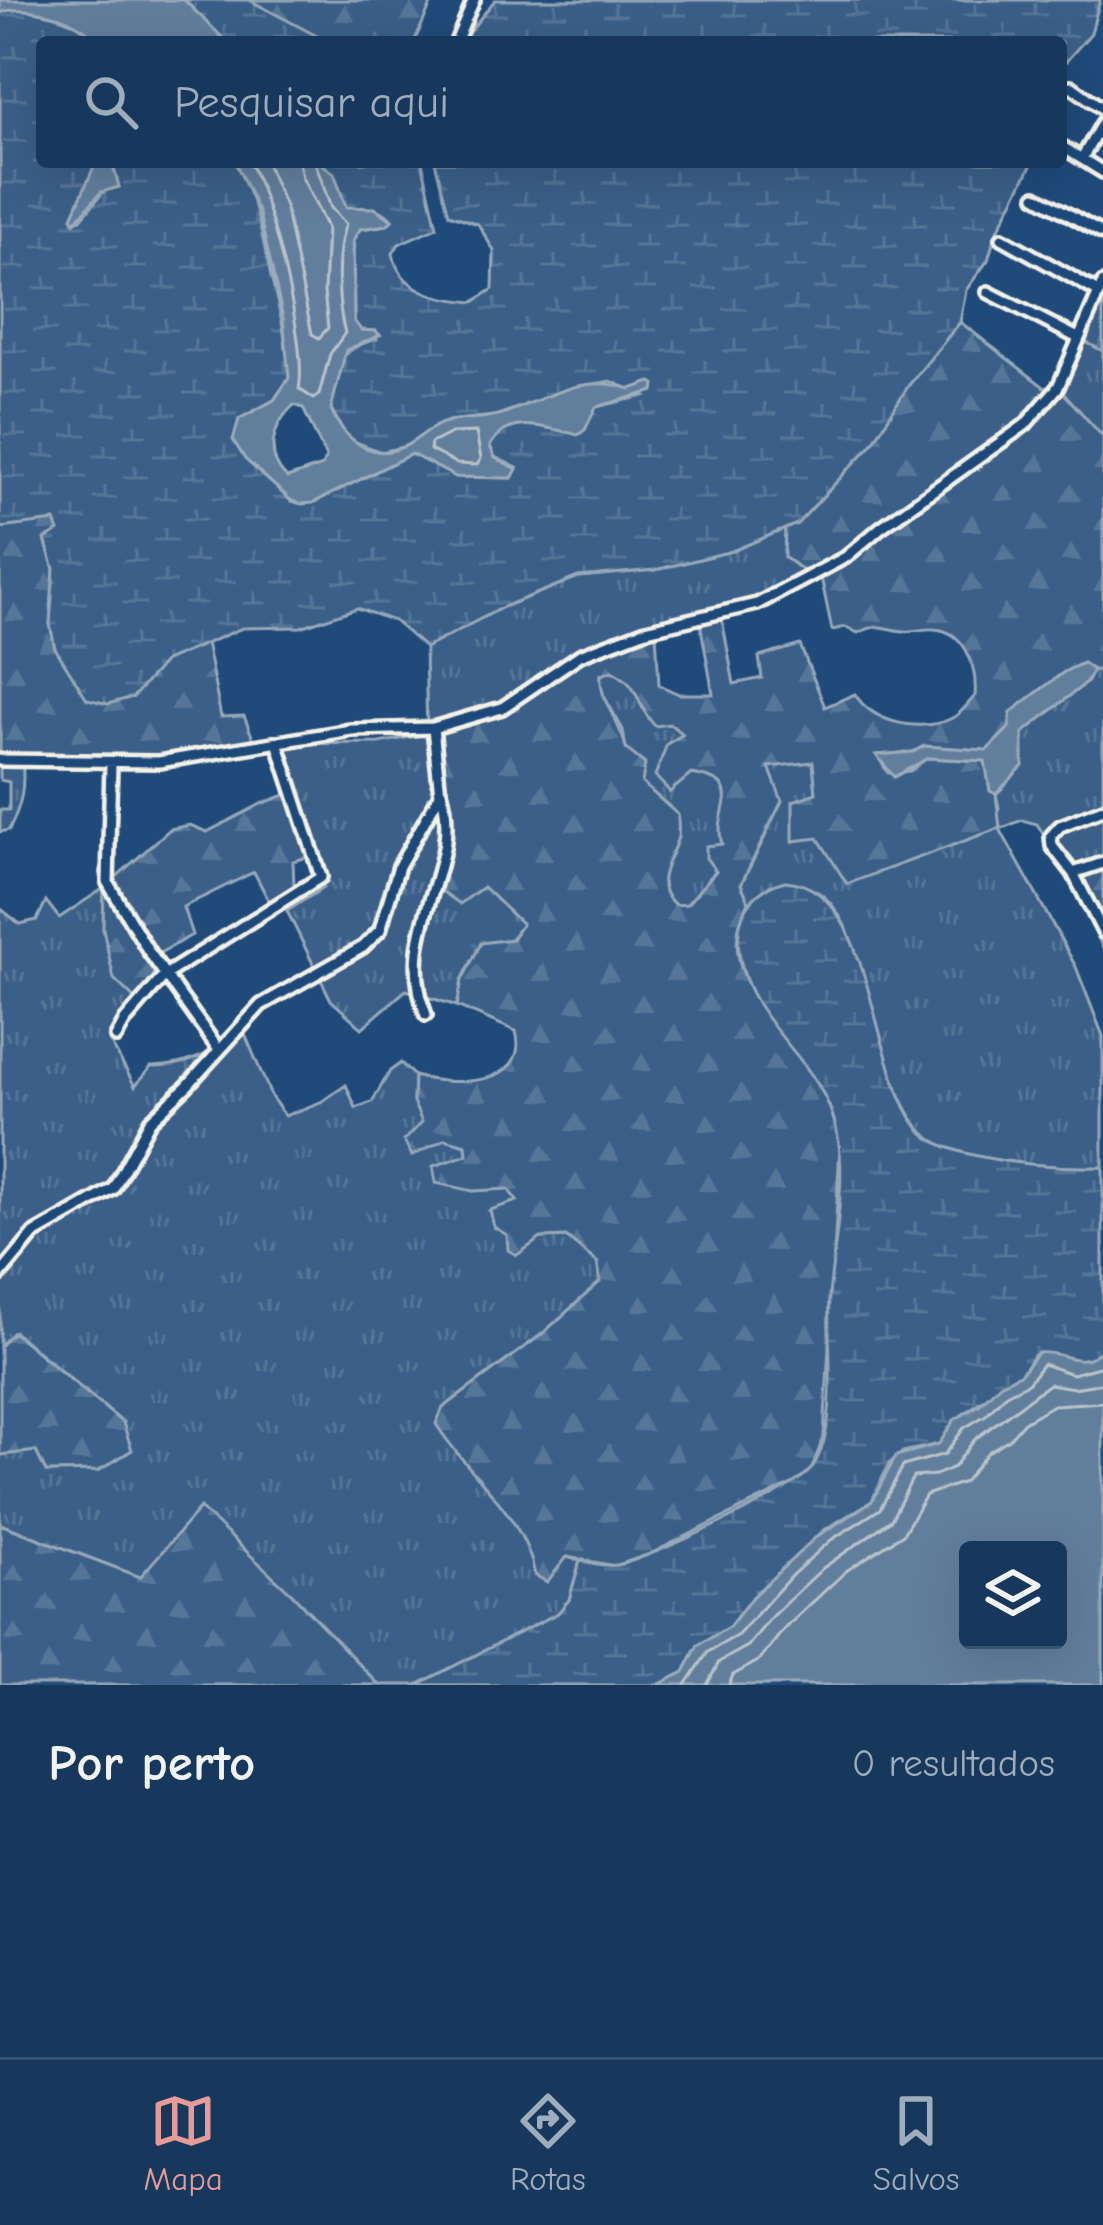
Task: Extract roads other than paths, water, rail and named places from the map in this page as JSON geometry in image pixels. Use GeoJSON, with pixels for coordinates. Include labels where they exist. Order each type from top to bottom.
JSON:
{"type":"FeatureCollection","features":[{"type":"Feature","properties":{"kind":"street"},"geometry":{"type":"LineString","coordinates":[[459,36],[474,0]]}},
{"type":"Feature","properties":{"kind":"street"},"geometry":{"type":"LineString","coordinates":[[1071,86],[1103,109]]}},
{"type":"Feature","properties":{"kind":"street"},"geometry":{"type":"LineString","coordinates":[[1082,158],[1103,122]]}},
{"type":"Feature","properties":{"kind":"street"},"geometry":{"type":"LineString","coordinates":[[1067,149],[1103,172]]}},
{"type":"Feature","properties":{"kind":"street"},"geometry":{"type":"LineString","coordinates":[[1036,196],[1103,234]]}},
{"type":"Feature","properties":{"kind":"street"},"geometry":{"type":"LineString","coordinates":[[0,760],[110,764],[188,760],[351,730],[433,728],[502,708],[580,655],[656,627],[750,607],[836,563],[1019,430],[1058,387],[1101,288],[1002,238]]}},
{"type":"Feature","properties":{"kind":"street"},"geometry":{"type":"LineString","coordinates":[[988,292],[1078,338]]}},
{"type":"Feature","properties":{"kind":"street"},"geometry":{"type":"LineString","coordinates":[[427,1015],[415,965],[419,932],[445,844],[433,728]]}},
{"type":"Feature","properties":{"kind":"street"},"geometry":{"type":"LineString","coordinates":[[116,1037],[124,1021],[165,976],[321,877],[277,742]]}},
{"type":"Feature","properties":{"kind":"street"},"geometry":{"type":"LineString","coordinates":[[110,764],[106,879],[165,976],[219,1050]]}},
{"type":"Feature","properties":{"kind":"street"},"geometry":{"type":"LineString","coordinates":[[0,1275],[34,1234],[113,1189],[150,1120],[268,1000],[376,935],[399,866],[441,791]]}},
{"type":"Feature","properties":{"kind":"street"},"geometry":{"type":"LineString","coordinates":[[1102,925],[1052,846],[1051,836],[1060,826],[1103,809]]}},
{"type":"Feature","properties":{"kind":"street"},"geometry":{"type":"LineString","coordinates":[[1073,873],[1103,863]]}},
{"type":"Feature","properties":{"kind":"water"},"geometry":{"type":"Polygon","coordinates":[[[0,0],[184,0],[221,36],[92,36],[52,15],[24,10],[0,13],[0,0]]]}},
{"type":"Feature","properties":{"kind":"water"},"geometry":{"type":"Polygon","coordinates":[[[93,168],[114,168],[119,187],[101,192],[75,222],[72,217],[93,168]]]}},
{"type":"Feature","properties":{"kind":"water"},"geometry":{"type":"Polygon","coordinates":[[[238,168],[327,168],[334,173],[346,207],[375,208],[392,220],[360,229],[353,240],[354,321],[361,330],[380,335],[346,350],[331,409],[342,429],[359,444],[391,451],[443,423],[498,415],[579,386],[631,389],[651,382],[654,391],[596,407],[578,435],[529,426],[507,429],[490,446],[495,458],[517,469],[512,478],[456,477],[411,454],[313,503],[301,504],[245,459],[233,440],[239,419],[274,400],[289,378],[283,318],[259,214],[238,168]],[[294,405],[276,431],[273,451],[280,469],[287,478],[322,466],[326,457],[303,408],[294,405]]]}},
{"type":"Feature","properties":{"kind":"water"},"geometry":{"type":"Polygon","coordinates":[[[1083,663],[1093,670],[1086,683],[1023,733],[1023,766],[996,794],[990,791],[985,761],[928,758],[894,777],[876,755],[913,752],[924,746],[987,750],[1009,728],[1011,712],[1083,663]]]}},
{"type":"Feature","properties":{"kind":"water"},"geometry":{"type":"Polygon","coordinates":[[[1103,1349],[1103,1685],[658,1685],[684,1672],[698,1645],[730,1626],[752,1597],[816,1537],[872,1501],[896,1456],[939,1444],[954,1420],[1021,1373],[1037,1353],[1086,1359],[1103,1349]]]}}]}
